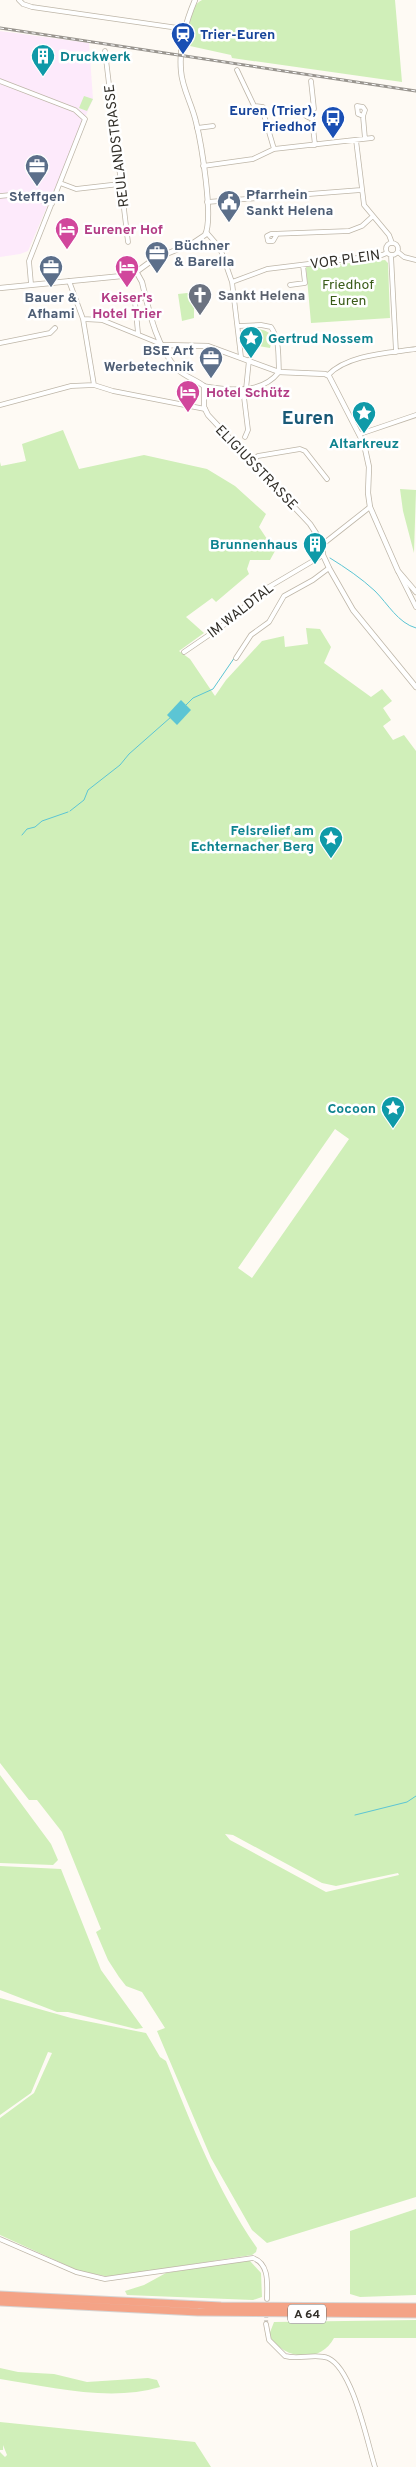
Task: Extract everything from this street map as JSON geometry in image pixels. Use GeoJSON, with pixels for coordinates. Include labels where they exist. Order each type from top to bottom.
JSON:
{"type":"FeatureCollection","features":[{"type":"Feature","properties":{"kind":"highway","name":"A 64"},"geometry":{"type":"LineString","coordinates":[[0,2295],[221,2306],[416,2307]]}},
{"type":"Feature","properties":{"kind":"highway","name":"A 64"},"geometry":{"type":"LineString","coordinates":[[0,2302],[198,2312],[416,2314]]}},
{"type":"Feature","properties":{"kind":"street"},"geometry":{"type":"LineString","coordinates":[[19,0],[32,7],[185,29]]}},
{"type":"Feature","properties":{"kind":"street"},"geometry":{"type":"LineString","coordinates":[[195,0],[185,29],[181,73],[197,128],[208,212],[207,232],[220,248],[232,282],[235,295],[234,313],[239,326],[241,357]]}},
{"type":"Feature","properties":{"kind":"street","name":"REULANDSTRASSE"},"geometry":{"type":"LineString","coordinates":[[105,51],[128,242]]}},
{"type":"Feature","properties":{"kind":"street"},"geometry":{"type":"LineString","coordinates":[[237,70],[258,114],[264,114]]}},
{"type":"Feature","properties":{"kind":"street"},"geometry":{"type":"LineString","coordinates":[[0,81],[75,110],[85,119],[29,261],[31,284]]}},
{"type":"Feature","properties":{"kind":"street"},"geometry":{"type":"LineString","coordinates":[[311,81],[315,145]]}},
{"type":"Feature","properties":{"kind":"street"},"geometry":{"type":"LineString","coordinates":[[255,106],[263,107],[274,149]]}},
{"type":"Feature","properties":{"kind":"street"},"geometry":{"type":"LineString","coordinates":[[312,119],[308,118],[307,113],[314,109]]}},
{"type":"Feature","properties":{"kind":"street"},"geometry":{"type":"LineString","coordinates":[[363,116],[365,139]]}},
{"type":"Feature","properties":{"kind":"street"},"geometry":{"type":"LineString","coordinates":[[197,128],[213,126]]}},
{"type":"Feature","properties":{"kind":"street"},"geometry":{"type":"LineString","coordinates":[[203,166],[254,160],[274,149],[372,138]]}},
{"type":"Feature","properties":{"kind":"street"},"geometry":{"type":"LineString","coordinates":[[356,140],[364,205],[390,235],[392,243],[397,245],[398,252]]}},
{"type":"Feature","properties":{"kind":"street"},"geometry":{"type":"LineString","coordinates":[[60,183],[76,189],[120,184]]}},
{"type":"Feature","properties":{"kind":"street"},"geometry":{"type":"LineString","coordinates":[[207,202],[361,190]]}},
{"type":"Feature","properties":{"kind":"street"},"geometry":{"type":"LineString","coordinates":[[0,196],[21,194],[52,204]]}},
{"type":"Feature","properties":{"kind":"street"},"geometry":{"type":"LineString","coordinates":[[277,234],[349,231],[362,226],[373,216]]}},
{"type":"Feature","properties":{"kind":"street"},"geometry":{"type":"LineString","coordinates":[[0,288],[129,276],[137,273],[154,259],[193,243],[207,232]]}},
{"type":"Feature","properties":{"kind":"street"},"geometry":{"type":"LineString","coordinates":[[392,243],[386,247],[389,254],[396,352]]}},
{"type":"Feature","properties":{"kind":"street","name":"VOR PLEIN"},"geometry":{"type":"LineString","coordinates":[[232,282],[267,269],[398,252],[404,257],[416,260]]}},
{"type":"Feature","properties":{"kind":"street","name":"VOR PLEIN"},"geometry":{"type":"LineString","coordinates":[[290,285],[305,283],[303,265]]}},
{"type":"Feature","properties":{"kind":"street"},"geometry":{"type":"LineString","coordinates":[[137,273],[162,345],[178,370],[204,386],[231,390],[244,389],[267,384],[279,372],[278,345],[276,335],[271,327],[261,325],[239,326]]}},
{"type":"Feature","properties":{"kind":"street"},"geometry":{"type":"LineString","coordinates":[[69,281],[83,319],[94,385]]}},
{"type":"Feature","properties":{"kind":"street"},"geometry":{"type":"LineString","coordinates":[[138,333],[135,302],[145,296]]}},
{"type":"Feature","properties":{"kind":"street"},"geometry":{"type":"LineString","coordinates":[[83,319],[102,320],[138,333],[162,345],[208,346],[279,372],[327,375],[360,359],[416,349]]}},
{"type":"Feature","properties":{"kind":"street"},"geometry":{"type":"LineString","coordinates":[[0,343],[50,333],[55,328]]}},
{"type":"Feature","properties":{"kind":"street"},"geometry":{"type":"LineString","coordinates":[[245,437],[248,430],[244,389],[249,360]]}},
{"type":"Feature","properties":{"kind":"street"},"geometry":{"type":"LineString","coordinates":[[327,375],[360,434],[368,467],[370,507],[416,607]]}},
{"type":"Feature","properties":{"kind":"street"},"geometry":{"type":"LineString","coordinates":[[0,405],[71,386],[94,385],[113,391],[205,409],[204,386]]}},
{"type":"Feature","properties":{"kind":"street","name":"ELIGIUSSTRASSE"},"geometry":{"type":"LineString","coordinates":[[205,409],[217,426],[253,460],[294,504],[323,544]]}},
{"type":"Feature","properties":{"kind":"street"},"geometry":{"type":"LineString","coordinates":[[360,434],[416,415]]}},
{"type":"Feature","properties":{"kind":"street"},"geometry":{"type":"LineString","coordinates":[[253,460],[258,456],[300,448],[305,451],[327,479]]}},
{"type":"Feature","properties":{"kind":"street"},"geometry":{"type":"LineString","coordinates":[[370,507],[323,544],[323,555],[360,620],[416,687]]}},
{"type":"Feature","properties":{"kind":"street","name":"IM WALDTAL"},"geometry":{"type":"LineString","coordinates":[[184,652],[239,612],[262,590],[323,555]]}},
{"type":"Feature","properties":{"kind":"street"},"geometry":{"type":"LineString","coordinates":[[236,658],[251,635],[270,622],[284,596],[313,580],[329,568]]}},
{"type":"Feature","properties":{"kind":"street"},"geometry":{"type":"LineString","coordinates":[[398,571],[416,592]]}},
{"type":"Feature","properties":{"kind":"street"},"geometry":{"type":"LineString","coordinates":[[0,2239],[76,2272],[105,2279],[252,2258],[260,2262],[266,2270],[267,2299]]}},
{"type":"Feature","properties":{"kind":"street"},"geometry":{"type":"LineString","coordinates":[[266,2324],[269,2340],[285,2356],[328,2358],[341,2371],[356,2404],[375,2467]]}},
{"type":"Feature","properties":{"kind":"shaded area"},"geometry":{"type":"Polygon","coordinates":[[[0,31],[89,43],[93,99],[28,251],[0,257],[0,31]]]}},
{"type":"Feature","properties":{"kind":"green space"},"geometry":{"type":"Polygon","coordinates":[[[202,0],[395,0],[402,82],[232,58],[231,55],[190,46],[187,43],[190,19],[197,3],[202,0]]]}},
{"type":"Feature","properties":{"kind":"green space"},"geometry":{"type":"Polygon","coordinates":[[[84,96],[93,99],[87,111],[79,108],[84,96]]]}},
{"type":"Feature","properties":{"kind":"green space","name":"Friedhof Euren"},"geometry":{"type":"Polygon","coordinates":[[[385,260],[388,263],[390,318],[311,323],[306,267],[385,260]]]}},
{"type":"Feature","properties":{"kind":"green space"},"geometry":{"type":"Polygon","coordinates":[[[196,292],[197,300],[194,300],[194,318],[182,321],[178,294],[196,292]]]}},
{"type":"Feature","properties":{"kind":"green space"},"geometry":{"type":"Polygon","coordinates":[[[254,329],[264,330],[271,335],[274,342],[270,348],[253,345],[254,329]]]}},
{"type":"Feature","properties":{"kind":"green space"},"geometry":{"type":"Polygon","coordinates":[[[63,430],[79,469],[144,455],[207,469],[235,486],[266,514],[259,527],[275,551],[270,560],[250,560],[247,569],[249,574],[216,602],[212,598],[186,617],[204,633],[179,651],[190,659],[215,696],[226,680],[262,641],[284,636],[285,647],[308,644],[306,628],[320,629],[331,647],[324,663],[371,697],[382,689],[392,701],[383,708],[391,720],[383,726],[393,740],[404,735],[416,751],[416,2197],[267,2243],[252,2230],[211,2158],[157,2031],[165,2028],[142,1992],[126,1986],[108,1960],[96,1932],[101,1929],[62,1832],[37,1800],[29,1800],[0,1763],[0,462],[1,466],[26,461],[22,444],[63,430]],[[335,1129],[238,1268],[252,1278],[349,1139],[335,1129]],[[225,1834],[230,1840],[326,1892],[399,1875],[398,1873],[336,1886],[322,1883],[233,1835],[225,1834]]]}},
{"type":"Feature","properties":{"kind":"green space"},"geometry":{"type":"Polygon","coordinates":[[[400,489],[416,490],[414,553],[403,511],[400,489]]]}},
{"type":"Feature","properties":{"kind":"green space"},"geometry":{"type":"Polygon","coordinates":[[[0,1775],[51,1844],[58,1860],[53,1865],[0,1863],[0,1775]]]}},
{"type":"Feature","properties":{"kind":"green space"},"geometry":{"type":"Polygon","coordinates":[[[0,1866],[61,1869],[101,1970],[143,2028],[136,2029],[68,2012],[57,2012],[0,1990],[0,1866]]]}},
{"type":"Feature","properties":{"kind":"green space"},"geometry":{"type":"Polygon","coordinates":[[[0,1998],[71,2018],[146,2033],[160,2057],[166,2061],[206,2157],[217,2180],[257,2248],[256,2252],[252,2255],[110,2277],[79,2271],[0,2235],[0,2118],[34,2093],[52,2053],[48,2052],[31,2093],[0,2115],[0,1998]]]}},
{"type":"Feature","properties":{"kind":"green space"},"geometry":{"type":"Polygon","coordinates":[[[416,2209],[416,2295],[360,2297],[350,2294],[350,2231],[416,2209]]]}},
{"type":"Feature","properties":{"kind":"green space"},"geometry":{"type":"Polygon","coordinates":[[[243,2260],[250,2261],[261,2273],[262,2297],[253,2300],[127,2295],[125,2291],[144,2285],[166,2273],[243,2260]]]}},
{"type":"Feature","properties":{"kind":"green space"},"geometry":{"type":"Polygon","coordinates":[[[416,2320],[416,2338],[334,2338],[328,2347],[311,2355],[301,2356],[292,2354],[275,2343],[269,2335],[274,2322],[416,2320]]]}},
{"type":"Feature","properties":{"kind":"green space"},"geometry":{"type":"Polygon","coordinates":[[[0,2368],[18,2372],[54,2374],[87,2382],[148,2378],[157,2380],[160,2387],[121,2393],[80,2392],[0,2379],[0,2368]]]}},
{"type":"Feature","properties":{"kind":"green space"},"geometry":{"type":"Polygon","coordinates":[[[0,2422],[195,2442],[211,2467],[0,2467],[0,2452],[5,2457],[7,2455],[3,2445],[3,2450],[0,2450],[0,2422]]]}},
{"type":"Feature","properties":{"kind":"water"},"geometry":{"type":"Polygon","coordinates":[[[181,700],[191,710],[177,725],[167,715],[181,700]]]}},
{"type":"Feature","properties":{"kind":"waterway"},"geometry":{"type":"LineString","coordinates":[[330,558],[348,569],[375,591],[399,618],[416,628]]}},
{"type":"Feature","properties":{"kind":"waterway"},"geometry":{"type":"LineString","coordinates":[[186,705],[193,698],[213,689],[239,651]]}},
{"type":"Feature","properties":{"kind":"waterway"},"geometry":{"type":"LineString","coordinates":[[70,811],[84,800],[88,790],[120,765],[129,754],[171,717]]}},
{"type":"Feature","properties":{"kind":"waterway"},"geometry":{"type":"LineString","coordinates":[[22,835],[27,829],[35,827],[42,821],[68,812]]}},
{"type":"Feature","properties":{"kind":"waterway"},"geometry":{"type":"LineString","coordinates":[[355,1815],[407,1802],[416,1796]]}},
{"type":"Feature","properties":{"kind":"tunnel"},"geometry":{"type":"LineString","coordinates":[[266,2324],[267,2299]]}},
{"type":"Feature","properties":{"kind":"railway"},"geometry":{"type":"LineString","coordinates":[[0,28],[416,91]]}},
{"type":"Feature","properties":{"kind":"place","name":"Trier-Euren"},"geometry":{"type":"Point","coordinates":[183,55]}},
{"type":"Feature","properties":{"kind":"place","name":"Druckwerk"},"geometry":{"type":"Point","coordinates":[43,77]}},
{"type":"Feature","properties":{"kind":"place","name":"Euren (Trier), Friedhof"},"geometry":{"type":"Point","coordinates":[333,139]}},
{"type":"Feature","properties":{"kind":"place","name":"Steffgen"},"geometry":{"type":"Point","coordinates":[37,187]}},
{"type":"Feature","properties":{"kind":"place","name":"Pfarrhein Sankt Helena"},"geometry":{"type":"Point","coordinates":[229,223]}},
{"type":"Feature","properties":{"kind":"place","name":"Eurener Hof"},"geometry":{"type":"Point","coordinates":[67,250]}},
{"type":"Feature","properties":{"kind":"place","name":"Büchner & Barella"},"geometry":{"type":"Point","coordinates":[157,274]}},
{"type":"Feature","properties":{"kind":"place","name":"Bauer & Afhami"},"geometry":{"type":"Point","coordinates":[51,288]}},
{"type":"Feature","properties":{"kind":"place","name":"Keiser's Hotel Trier"},"geometry":{"type":"Point","coordinates":[127,288]}},
{"type":"Feature","properties":{"kind":"place","name":"Sankt Helena"},"geometry":{"type":"Point","coordinates":[200,316]}},
{"type":"Feature","properties":{"kind":"place","name":"Gertrud Nossem"},"geometry":{"type":"Point","coordinates":[251,359]}},
{"type":"Feature","properties":{"kind":"place","name":"BSE Art Werbetechnik"},"geometry":{"type":"Point","coordinates":[211,379]}},
{"type":"Feature","properties":{"kind":"place","name":"Hotel Schütz"},"geometry":{"type":"Point","coordinates":[188,413]}},
{"type":"Feature","properties":{"kind":"place","name":"Altarkreuz"},"geometry":{"type":"Point","coordinates":[364,434]}},
{"type":"Feature","properties":{"kind":"place","name":"Brunnenhaus"},"geometry":{"type":"Point","coordinates":[315,565]}},
{"type":"Feature","properties":{"kind":"place","name":"Felsrelief am Echternacher Berg"},"geometry":{"type":"Point","coordinates":[331,859]}},
{"type":"Feature","properties":{"kind":"place","name":"Cocoon"},"geometry":{"type":"Point","coordinates":[393,1129]}},
{"type":"Feature","properties":{"kind":"district","name":"Euren"},"geometry":{"type":"Point","coordinates":[308,417]}}]}
